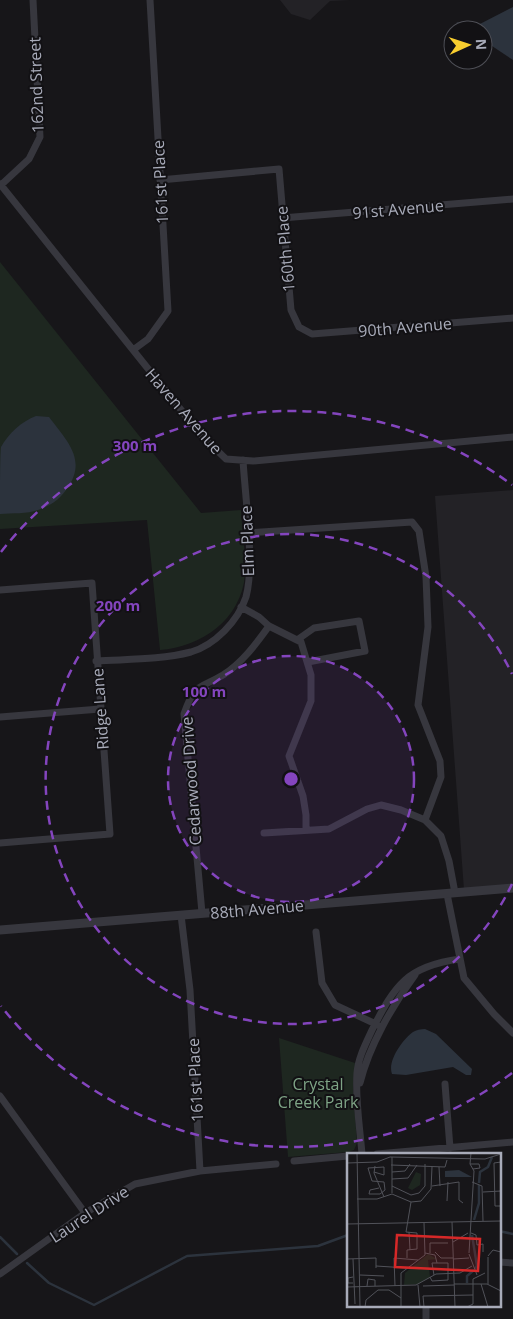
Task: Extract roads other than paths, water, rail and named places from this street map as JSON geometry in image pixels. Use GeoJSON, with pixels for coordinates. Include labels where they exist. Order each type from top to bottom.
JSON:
{"type":"FeatureCollection","features":[{"type":"Feature","properties":{"kind":"street","name":"162nd Street"},"geometry":{"type":"LineString","coordinates":[[0,184],[29,159],[40,137],[33,0]]}},
{"type":"Feature","properties":{"kind":"street","name":"161st Place"},"geometry":{"type":"LineString","coordinates":[[133,350],[148,339],[168,311],[150,0]]}},
{"type":"Feature","properties":{"kind":"street","name":"160th Place"},"geometry":{"type":"LineString","coordinates":[[160,180],[279,169],[290,310],[298,327]]}},
{"type":"Feature","properties":{"kind":"street","name":"Haven Avenue"},"geometry":{"type":"LineString","coordinates":[[0,184],[202,436],[226,459],[253,462],[513,437]]}},
{"type":"Feature","properties":{"kind":"street","name":"91st Avenue"},"geometry":{"type":"LineString","coordinates":[[282,218],[513,199]]}},
{"type":"Feature","properties":{"kind":"street","name":"90th Avenue"},"geometry":{"type":"LineString","coordinates":[[298,327],[312,334],[513,318]]}},
{"type":"Feature","properties":{"kind":"street","name":"Elm Place"},"geometry":{"type":"LineString","coordinates":[[96,661],[162,657],[193,651],[216,640],[230,625],[245,598],[250,575],[244,460]]}},
{"type":"Feature","properties":{"kind":"street"},"geometry":{"type":"LineString","coordinates":[[247,533],[412,522],[419,531],[426,577],[428,627],[418,705],[440,761],[441,777],[425,820]]}},
{"type":"Feature","properties":{"kind":"street","name":"Ridge Lane"},"geometry":{"type":"LineString","coordinates":[[0,590],[92,583],[96,661],[110,834],[0,843]]}},
{"type":"Feature","properties":{"kind":"street"},"geometry":{"type":"LineString","coordinates":[[241,607],[259,617],[269,626],[301,642],[308,662],[311,675],[311,700],[290,756],[302,796],[306,815],[306,830]]}},
{"type":"Feature","properties":{"kind":"street"},"geometry":{"type":"LineString","coordinates":[[297,640],[314,628],[359,621],[365,651],[308,662]]}},
{"type":"Feature","properties":{"kind":"street","name":"Cedarwood Drive"},"geometry":{"type":"LineString","coordinates":[[202,914],[184,714],[191,693],[202,684],[223,674],[249,653],[269,626]]}},
{"type":"Feature","properties":{"kind":"street"},"geometry":{"type":"LineString","coordinates":[[0,717],[100,709]]}},
{"type":"Feature","properties":{"kind":"street"},"geometry":{"type":"LineString","coordinates":[[264,833],[329,829],[367,809],[381,805],[401,810],[425,820],[441,836],[449,861],[451,893],[464,978],[494,1014],[513,1033]]}},
{"type":"Feature","properties":{"kind":"street","name":"88th Avenue"},"geometry":{"type":"LineString","coordinates":[[0,930],[513,888]]}},
{"type":"Feature","properties":{"kind":"street","name":"161st Place"},"geometry":{"type":"LineString","coordinates":[[181,915],[190,990],[200,1171]]}},
{"type":"Feature","properties":{"kind":"street"},"geometry":{"type":"LineString","coordinates":[[316,932],[322,983],[335,1005],[384,1027]]}},
{"type":"Feature","properties":{"kind":"street"},"geometry":{"type":"LineString","coordinates":[[362,1153],[357,1072],[360,1056],[376,1023],[398,985],[417,973],[445,961],[460,959]]}},
{"type":"Feature","properties":{"kind":"street"},"geometry":{"type":"LineString","coordinates":[[357,1093],[362,1074],[384,1027],[417,973]]}},
{"type":"Feature","properties":{"kind":"street"},"geometry":{"type":"LineString","coordinates":[[445,1084],[450,1148]]}},
{"type":"Feature","properties":{"kind":"street"},"geometry":{"type":"LineString","coordinates":[[0,1096],[85,1213]]}},
{"type":"Feature","properties":{"kind":"street"},"geometry":{"type":"LineString","coordinates":[[389,1153],[513,1142]]}},
{"type":"Feature","properties":{"kind":"street"},"geometry":{"type":"LineString","coordinates":[[294,1161],[347,1156]]}},
{"type":"Feature","properties":{"kind":"street","name":"Laurel Drive"},"geometry":{"type":"LineString","coordinates":[[0,1274],[85,1213],[135,1184],[200,1171],[276,1164]]}},
{"type":"Feature","properties":{"kind":"street"},"geometry":{"type":"LineString","coordinates":[[500,1262],[513,1263]]}},
{"type":"Feature","properties":{"kind":"street"},"geometry":{"type":"LineString","coordinates":[[426,1306],[426,1319]]}},
{"type":"Feature","properties":{"kind":"waterway"},"geometry":{"type":"LineString","coordinates":[[500,1231],[513,1234]]}},
{"type":"Feature","properties":{"kind":"waterway"},"geometry":{"type":"LineString","coordinates":[[27,1263],[49,1283],[94,1305],[187,1256],[318,1246],[347,1235]]}},
{"type":"Feature","properties":{"kind":"waterway"},"geometry":{"type":"LineString","coordinates":[[0,1237],[17,1254]]}},
{"type":"Feature","properties":{"kind":"park label","name":"Crystal Creek Park"},"geometry":{"type":"Point","coordinates":[318,1093]}}]}
